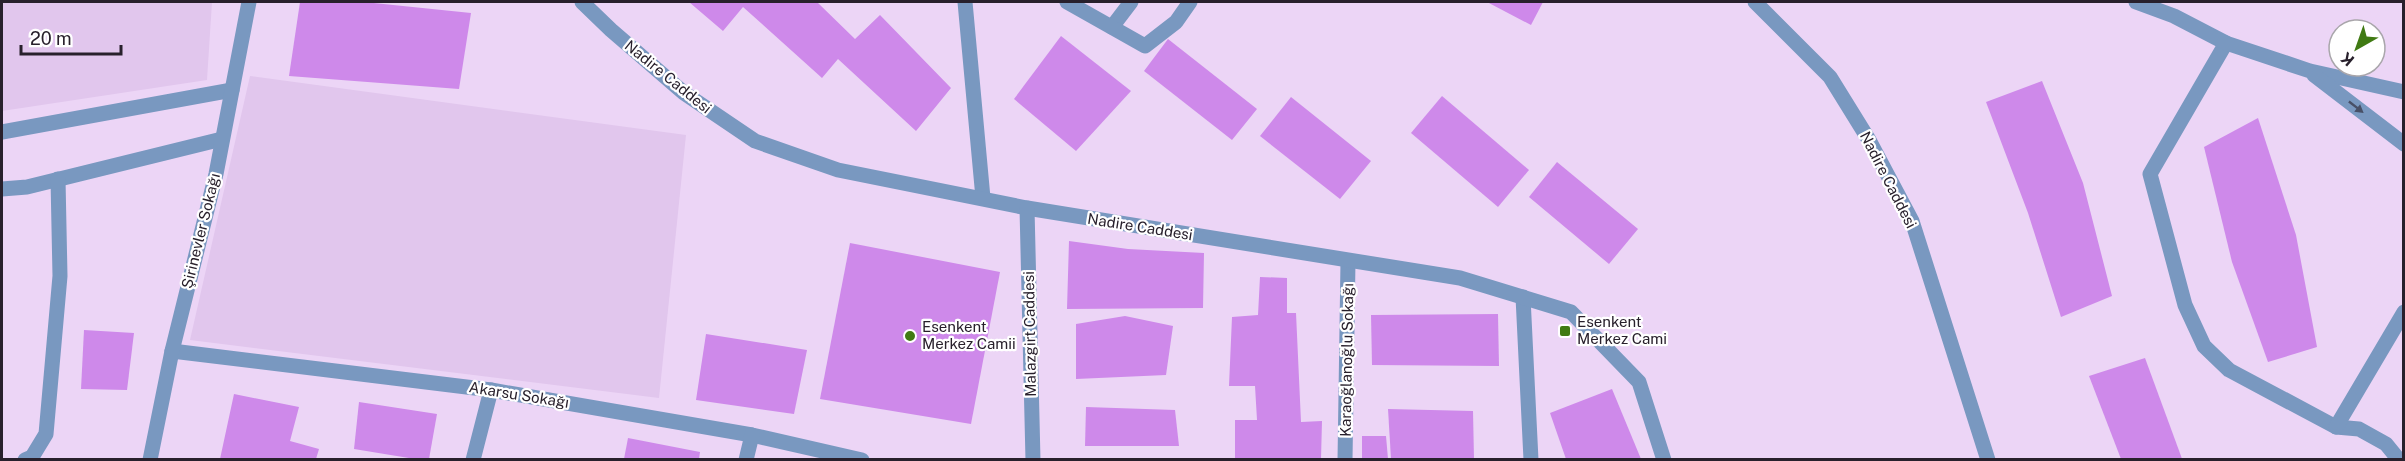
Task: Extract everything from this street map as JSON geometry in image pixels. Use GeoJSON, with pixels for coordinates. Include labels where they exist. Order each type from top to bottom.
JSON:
{"type":"FeatureCollection","features":[{"type":"Feature","properties":{"kind":"street","name":"Şirinevler Sokağı"},"geometry":{"type":"LineString","coordinates":[[150,459],[172,351],[216,174],[249,2]]}},
{"type":"Feature","properties":{"kind":"street","name":"Nadire Caddesi"},"geometry":{"type":"LineString","coordinates":[[582,2],[610,30],[684,93],[755,141],[838,170],[1027,208],[1460,278],[1571,312],[1639,382],[1664,459]]}},
{"type":"Feature","properties":{"kind":"street"},"geometry":{"type":"LineString","coordinates":[[965,2],[983,198]]}},
{"type":"Feature","properties":{"kind":"street"},"geometry":{"type":"LineString","coordinates":[[1067,2],[1145,46],[1176,22],[1190,2]]}},
{"type":"Feature","properties":{"kind":"street"},"geometry":{"type":"LineString","coordinates":[[1112,27],[1131,2]]}},
{"type":"Feature","properties":{"kind":"street","name":"Nadire Caddesi"},"geometry":{"type":"LineString","coordinates":[[1755,2],[1830,77],[1869,140],[1912,221],[1988,459]]}},
{"type":"Feature","properties":{"kind":"street"},"geometry":{"type":"LineString","coordinates":[[2136,2],[2174,16],[2226,43],[2310,71],[2403,92]]}},
{"type":"Feature","properties":{"kind":"street"},"geometry":{"type":"LineString","coordinates":[[2165,2],[2174,16]]}},
{"type":"Feature","properties":{"kind":"street"},"geometry":{"type":"LineString","coordinates":[[2226,43],[2150,174],[2185,304],[2204,346],[2229,370],[2336,427],[2359,429],[2386,444],[2399,459]]}},
{"type":"Feature","properties":{"kind":"street"},"geometry":{"type":"LineString","coordinates":[[2310,71],[2403,144]]}},
{"type":"Feature","properties":{"kind":"street"},"geometry":{"type":"LineString","coordinates":[[2,132],[232,90]]}},
{"type":"Feature","properties":{"kind":"street"},"geometry":{"type":"LineString","coordinates":[[2,189],[27,187],[222,139]]}},
{"type":"Feature","properties":{"kind":"street"},"geometry":{"type":"LineString","coordinates":[[25,459],[32,457],[46,434],[60,276],[58,179]]}},
{"type":"Feature","properties":{"kind":"street","name":"Malazgirt Caddesi"},"geometry":{"type":"LineString","coordinates":[[1027,208],[1033,459]]}},
{"type":"Feature","properties":{"kind":"street","name":"Karaoğlanoğlu Sokağı"},"geometry":{"type":"LineString","coordinates":[[1345,459],[1348,261]]}},
{"type":"Feature","properties":{"kind":"street"},"geometry":{"type":"LineString","coordinates":[[1523,297],[1531,459]]}},
{"type":"Feature","properties":{"kind":"street"},"geometry":{"type":"LineString","coordinates":[[2336,427],[2403,312]]}},
{"type":"Feature","properties":{"kind":"street","name":"Akarsu Sokağı"},"geometry":{"type":"LineString","coordinates":[[172,351],[491,390],[752,435],[862,459]]}},
{"type":"Feature","properties":{"kind":"street"},"geometry":{"type":"LineString","coordinates":[[473,459],[491,390]]}},
{"type":"Feature","properties":{"kind":"street"},"geometry":{"type":"LineString","coordinates":[[746,459],[752,435]]}},
{"type":"Feature","properties":{"kind":"shaded area"},"geometry":{"type":"Polygon","coordinates":[[[2,2],[212,2],[207,80],[2,111],[2,2]]]}},
{"type":"Feature","properties":{"kind":"shaded area"},"geometry":{"type":"Polygon","coordinates":[[[250,76],[686,135],[659,398],[190,340],[250,76]]]}},
{"type":"Feature","properties":{"kind":"building"},"geometry":{"type":"Polygon","coordinates":[[[300,2],[364,2],[471,13],[459,89],[289,76],[300,2]]]}},
{"type":"Feature","properties":{"kind":"building"},"geometry":{"type":"Polygon","coordinates":[[[689,2],[817,2],[855,39],[880,15],[951,88],[916,131],[838,59],[822,78],[743,7],[723,31],[689,2]]]}},
{"type":"Feature","properties":{"kind":"building"},"geometry":{"type":"Polygon","coordinates":[[[1487,2],[1543,2],[1531,25],[1487,2]]]}},
{"type":"Feature","properties":{"kind":"building"},"geometry":{"type":"Polygon","coordinates":[[[1061,36],[1131,91],[1076,151],[1014,99],[1061,36]]]}},
{"type":"Feature","properties":{"kind":"building"},"geometry":{"type":"Polygon","coordinates":[[[1168,39],[1257,109],[1232,140],[1144,71],[1168,39]]]}},
{"type":"Feature","properties":{"kind":"building"},"geometry":{"type":"Polygon","coordinates":[[[2042,81],[2083,183],[2112,296],[2061,317],[2028,213],[1986,102],[2042,81]]]}},
{"type":"Feature","properties":{"kind":"building"},"geometry":{"type":"Polygon","coordinates":[[[1442,96],[1529,170],[1498,207],[1411,133],[1442,96]]]}},
{"type":"Feature","properties":{"kind":"building"},"geometry":{"type":"Polygon","coordinates":[[[1291,97],[1371,161],[1340,199],[1260,136],[1291,97]]]}},
{"type":"Feature","properties":{"kind":"building"},"geometry":{"type":"Polygon","coordinates":[[[2258,118],[2296,235],[2317,347],[2268,362],[2232,262],[2204,147],[2258,118]]]}},
{"type":"Feature","properties":{"kind":"building"},"geometry":{"type":"Polygon","coordinates":[[[1557,162],[1638,229],[1609,264],[1529,197],[1557,162]]]}},
{"type":"Feature","properties":{"kind":"building"},"geometry":{"type":"Polygon","coordinates":[[[1069,241],[1128,249],[1204,253],[1203,308],[1067,309],[1069,241]]]}},
{"type":"Feature","properties":{"kind":"building","name":"Esenkent Merkez Camii"},"geometry":{"type":"Polygon","coordinates":[[[850,243],[1000,272],[971,424],[820,399],[850,243]]]}},
{"type":"Feature","properties":{"kind":"building"},"geometry":{"type":"Polygon","coordinates":[[[1260,277],[1287,278],[1287,313],[1296,313],[1301,422],[1322,421],[1321,459],[1235,459],[1235,420],[1257,420],[1255,386],[1229,386],[1232,317],[1258,315],[1260,277]]]}},
{"type":"Feature","properties":{"kind":"building"},"geometry":{"type":"Polygon","coordinates":[[[1498,314],[1499,366],[1372,365],[1371,315],[1498,314]]]}},
{"type":"Feature","properties":{"kind":"building"},"geometry":{"type":"Polygon","coordinates":[[[1125,316],[1173,326],[1166,375],[1076,379],[1076,324],[1125,316]]]}},
{"type":"Feature","properties":{"kind":"building"},"geometry":{"type":"Polygon","coordinates":[[[84,330],[134,333],[127,390],[81,389],[84,330]]]}},
{"type":"Feature","properties":{"kind":"building"},"geometry":{"type":"Polygon","coordinates":[[[706,334],[807,350],[794,414],[696,400],[706,334]]]}},
{"type":"Feature","properties":{"kind":"building"},"geometry":{"type":"Polygon","coordinates":[[[2145,358],[2182,459],[2121,459],[2089,376],[2145,358]]]}},
{"type":"Feature","properties":{"kind":"building"},"geometry":{"type":"Polygon","coordinates":[[[1612,389],[1641,459],[1566,459],[1550,413],[1612,389]]]}},
{"type":"Feature","properties":{"kind":"building"},"geometry":{"type":"Polygon","coordinates":[[[234,394],[299,407],[290,441],[319,449],[316,459],[220,459],[234,394]]]}},
{"type":"Feature","properties":{"kind":"building"},"geometry":{"type":"Polygon","coordinates":[[[359,402],[437,414],[429,459],[415,459],[354,449],[359,402]]]}},
{"type":"Feature","properties":{"kind":"building"},"geometry":{"type":"Polygon","coordinates":[[[1086,407],[1175,410],[1179,446],[1085,446],[1086,407]]]}},
{"type":"Feature","properties":{"kind":"building"},"geometry":{"type":"Polygon","coordinates":[[[1388,409],[1473,411],[1474,459],[1391,459],[1388,409]]]}},
{"type":"Feature","properties":{"kind":"building"},"geometry":{"type":"Polygon","coordinates":[[[1362,436],[1386,436],[1388,459],[1362,459],[1362,436]]]}},
{"type":"Feature","properties":{"kind":"building"},"geometry":{"type":"Polygon","coordinates":[[[628,438],[700,452],[699,459],[624,459],[628,438]]]}},
{"type":"Feature","properties":{"kind":"place","name":"Esenkent Merkez Cami"},"geometry":{"type":"Point","coordinates":[1565,331]}},
{"type":"Feature","properties":{"kind":"place","name":"Esenkent Merkez Camii"},"geometry":{"type":"Point","coordinates":[910,336]}}]}
